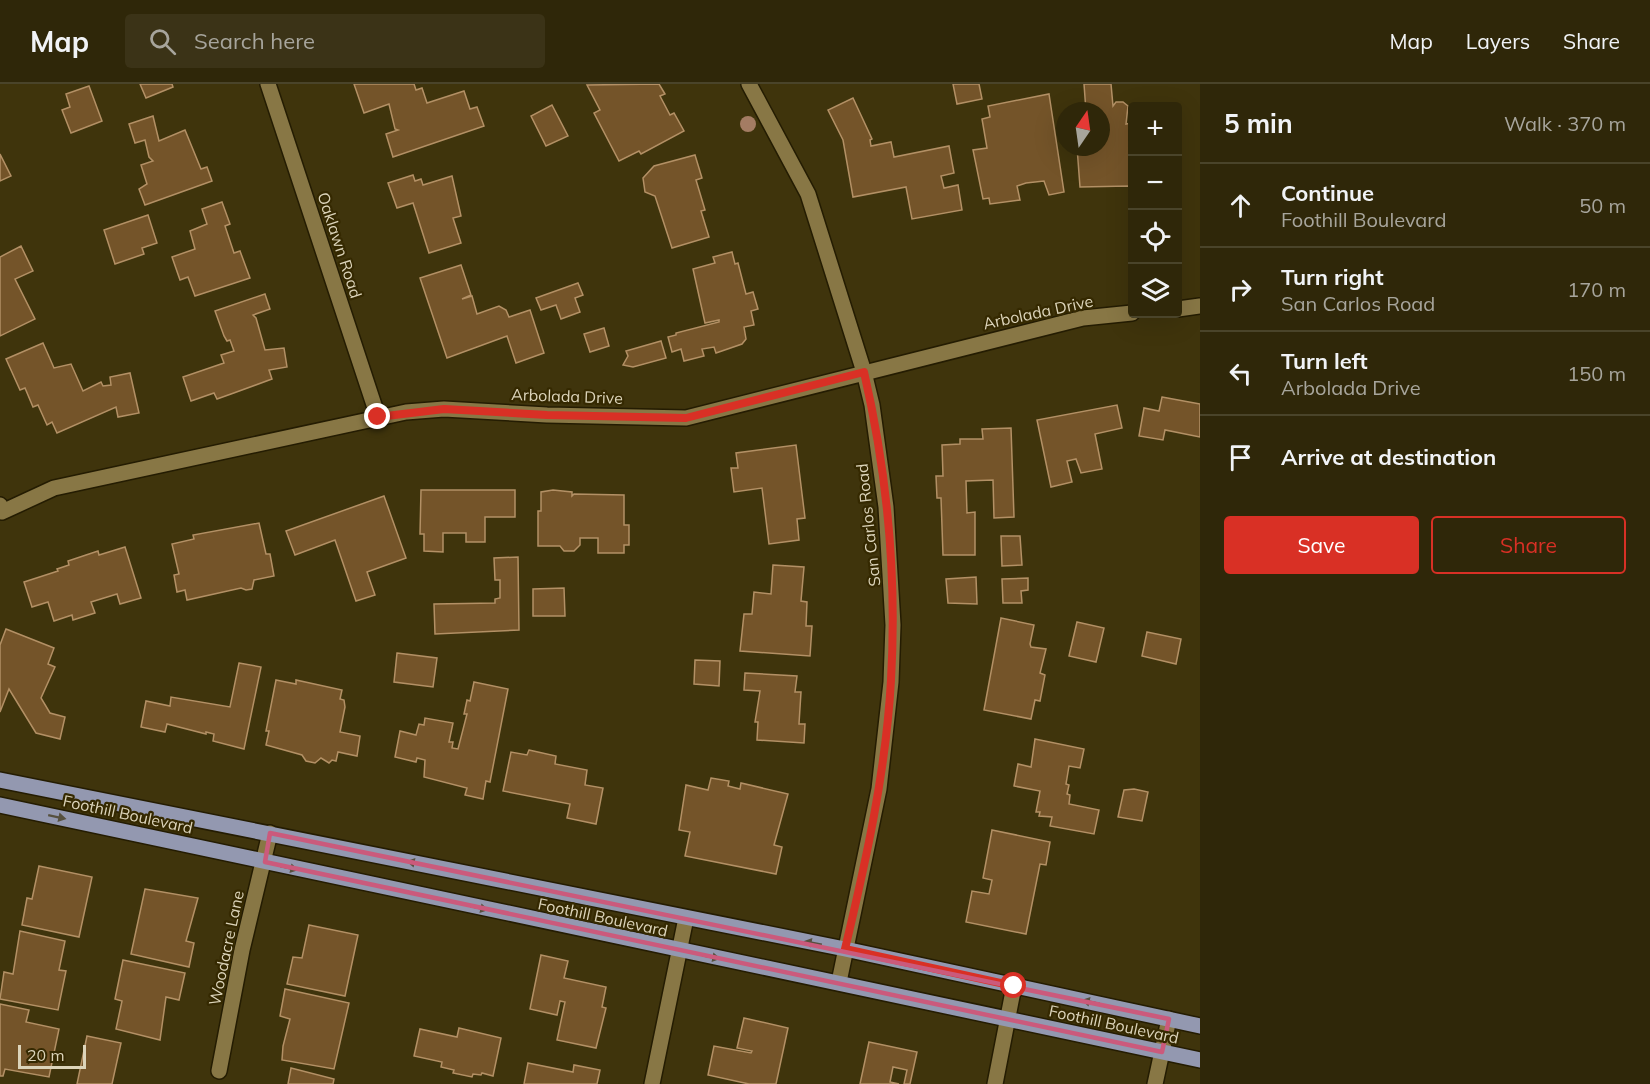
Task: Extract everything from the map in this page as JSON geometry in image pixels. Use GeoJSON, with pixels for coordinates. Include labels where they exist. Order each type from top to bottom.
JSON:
{"type":"FeatureCollection","features":[{"type":"Feature","properties":{"kind":"main road","name":"Foothill Boulevard"},"geometry":{"type":"LineString","coordinates":[[0,780],[845,949],[1200,1026]]}},
{"type":"Feature","properties":{"kind":"main road","name":"Foothill Boulevard"},"geometry":{"type":"LineString","coordinates":[[0,805],[1200,1060]]}},
{"type":"Feature","properties":{"kind":"street","name":"Oaklawn Road"},"geometry":{"type":"LineString","coordinates":[[268,84],[378,417]]}},
{"type":"Feature","properties":{"kind":"street","name":"San Carlos Road"},"geometry":{"type":"LineString","coordinates":[[749,84],[808,194],[864,372],[872,405],[886,507],[893,625],[891,682],[879,789],[839,982]]}},
{"type":"Feature","properties":{"kind":"street"},"geometry":{"type":"LineString","coordinates":[[1182,308],[1200,306]]}},
{"type":"Feature","properties":{"kind":"street","name":"Arbolada Drive"},"geometry":{"type":"LineString","coordinates":[[1,510],[54,488],[378,417],[444,409],[547,415],[686,418],[1083,318],[1128,313]]}},
{"type":"Feature","properties":{"kind":"street","name":"Woodacre Lane"},"geometry":{"type":"LineString","coordinates":[[219,1071],[242,950],[265,862],[270,833]]}},
{"type":"Feature","properties":{"kind":"street"},"geometry":{"type":"LineString","coordinates":[[652,1084],[686,918]]}},
{"type":"Feature","properties":{"kind":"street"},"geometry":{"type":"LineString","coordinates":[[995,1084],[1014,986]]}},
{"type":"Feature","properties":{"kind":"street"},"geometry":{"type":"LineString","coordinates":[[1155,1084],[1169,1019]]}},
{"type":"Feature","properties":{"kind":"highlighted area"},"geometry":{"type":"Polygon","coordinates":[[[270,833],[1169,1019],[1162,1052],[265,862],[270,833]]]}},
{"type":"Feature","properties":{"kind":"building"},"geometry":{"type":"Polygon","coordinates":[[[140,84],[172,84],[173,87],[146,98],[140,84]]]}},
{"type":"Feature","properties":{"kind":"building"},"geometry":{"type":"Polygon","coordinates":[[[354,84],[414,84],[416,90],[422,88],[427,103],[464,91],[470,109],[477,107],[484,126],[393,157],[386,134],[398,130],[395,129],[389,104],[364,113],[354,84]]]}},
{"type":"Feature","properties":{"kind":"building"},"geometry":{"type":"Polygon","coordinates":[[[659,84],[665,94],[660,96],[670,115],[674,113],[684,131],[641,154],[639,151],[619,161],[594,113],[600,110],[587,85],[659,84]]]}},
{"type":"Feature","properties":{"kind":"building"},"geometry":{"type":"Polygon","coordinates":[[[953,84],[979,84],[982,99],[957,104],[953,84]]]}},
{"type":"Feature","properties":{"kind":"building"},"geometry":{"type":"Polygon","coordinates":[[[1084,84],[1111,84],[1113,106],[1116,102],[1123,102],[1128,106],[1126,124],[1128,124],[1128,186],[1080,187],[1078,156],[1110,156],[1110,102],[1085,102],[1084,84]]]}},
{"type":"Feature","properties":{"kind":"building"},"geometry":{"type":"Polygon","coordinates":[[[89,86],[102,121],[71,133],[62,110],[70,107],[66,94],[89,86]]]}},
{"type":"Feature","properties":{"kind":"building"},"geometry":{"type":"Polygon","coordinates":[[[1049,94],[1056,140],[1056,156],[1058,156],[1064,192],[1049,195],[1044,181],[1017,186],[1020,200],[990,204],[989,198],[983,199],[973,150],[987,148],[982,119],[990,117],[988,106],[1049,94]]]}},
{"type":"Feature","properties":{"kind":"building"},"geometry":{"type":"Polygon","coordinates":[[[853,98],[872,139],[870,140],[871,146],[891,142],[894,157],[949,146],[954,173],[941,176],[944,188],[958,185],[962,210],[912,219],[906,187],[853,197],[843,140],[828,110],[853,98]]]}},
{"type":"Feature","properties":{"kind":"building"},"geometry":{"type":"Polygon","coordinates":[[[552,105],[568,136],[546,146],[531,116],[552,105]]]}},
{"type":"Feature","properties":{"kind":"building"},"geometry":{"type":"Polygon","coordinates":[[[153,116],[159,141],[185,130],[201,169],[207,167],[212,181],[145,205],[139,189],[147,184],[141,165],[153,161],[149,157],[145,140],[135,143],[129,124],[153,116]]]}},
{"type":"Feature","properties":{"kind":"building"},"geometry":{"type":"Polygon","coordinates":[[[0,154],[11,176],[0,181],[0,154]]]}},
{"type":"Feature","properties":{"kind":"building"},"geometry":{"type":"Polygon","coordinates":[[[695,155],[702,178],[696,180],[705,210],[701,211],[709,237],[672,248],[655,196],[645,192],[643,178],[654,166],[695,155]]]}},
{"type":"Feature","properties":{"kind":"building"},"geometry":{"type":"Polygon","coordinates":[[[413,175],[415,181],[421,179],[423,185],[452,176],[461,216],[453,218],[461,243],[429,253],[413,203],[397,208],[388,183],[413,175]]]}},
{"type":"Feature","properties":{"kind":"building"},"geometry":{"type":"Polygon","coordinates":[[[222,202],[230,224],[225,226],[234,253],[240,251],[250,278],[195,296],[188,277],[180,280],[172,257],[195,249],[190,231],[207,224],[202,209],[222,202]]]}},
{"type":"Feature","properties":{"kind":"building"},"geometry":{"type":"Polygon","coordinates":[[[148,215],[157,243],[142,248],[144,254],[115,264],[104,230],[148,215]]]}},
{"type":"Feature","properties":{"kind":"building"},"geometry":{"type":"Polygon","coordinates":[[[21,246],[33,271],[15,279],[35,319],[0,336],[0,257],[21,246]]]}},
{"type":"Feature","properties":{"kind":"building"},"geometry":{"type":"Polygon","coordinates":[[[732,252],[735,264],[738,263],[746,294],[753,292],[758,309],[751,311],[754,325],[744,327],[746,339],[742,344],[716,353],[714,347],[702,349],[704,356],[684,361],[681,349],[672,352],[668,337],[719,322],[719,320],[705,323],[693,269],[715,263],[713,257],[732,252]]]}},
{"type":"Feature","properties":{"kind":"building"},"geometry":{"type":"Polygon","coordinates":[[[461,265],[471,295],[462,299],[472,296],[477,314],[499,306],[506,310],[509,317],[530,310],[544,353],[516,363],[507,336],[447,358],[420,278],[461,265]]]}},
{"type":"Feature","properties":{"kind":"building"},"geometry":{"type":"Polygon","coordinates":[[[578,283],[583,295],[575,298],[580,312],[561,319],[556,305],[541,310],[536,298],[578,283]]]}},
{"type":"Feature","properties":{"kind":"building"},"geometry":{"type":"Polygon","coordinates":[[[265,294],[270,309],[253,315],[256,318],[265,350],[284,348],[287,367],[269,370],[272,379],[217,399],[214,393],[191,401],[183,377],[224,363],[221,355],[234,351],[230,340],[227,341],[224,336],[215,311],[265,294]]]}},
{"type":"Feature","properties":{"kind":"building"},"geometry":{"type":"Polygon","coordinates":[[[604,328],[609,346],[590,352],[584,334],[604,328]]]}},
{"type":"Feature","properties":{"kind":"building"},"geometry":{"type":"Polygon","coordinates":[[[661,341],[666,358],[633,367],[623,365],[628,356],[626,351],[661,341]]]}},
{"type":"Feature","properties":{"kind":"building"},"geometry":{"type":"Polygon","coordinates":[[[43,343],[54,368],[71,364],[83,391],[101,382],[103,386],[111,385],[110,377],[130,373],[139,413],[118,417],[116,407],[57,433],[52,422],[47,425],[38,405],[33,407],[25,388],[20,390],[6,359],[43,343]]]}},
{"type":"Feature","properties":{"kind":"building"},"geometry":{"type":"Polygon","coordinates":[[[1162,397],[1200,404],[1200,437],[1165,430],[1163,440],[1139,436],[1144,408],[1159,411],[1162,397]]]}},
{"type":"Feature","properties":{"kind":"building"},"geometry":{"type":"Polygon","coordinates":[[[1117,405],[1122,428],[1095,434],[1102,469],[1081,473],[1076,459],[1067,461],[1072,482],[1051,487],[1037,420],[1117,405]]]}},
{"type":"Feature","properties":{"kind":"building"},"geometry":{"type":"Polygon","coordinates":[[[1011,428],[1014,517],[994,518],[993,480],[966,481],[967,513],[975,512],[975,555],[943,555],[941,498],[937,498],[936,476],[943,476],[942,445],[960,444],[960,439],[983,439],[982,429],[1011,428]]]}},
{"type":"Feature","properties":{"kind":"building"},"geometry":{"type":"Polygon","coordinates":[[[796,445],[805,518],[797,519],[799,540],[769,544],[762,488],[734,492],[731,468],[738,468],[736,453],[796,445]]]}},
{"type":"Feature","properties":{"kind":"building"},"geometry":{"type":"Polygon","coordinates":[[[421,490],[515,490],[515,517],[485,517],[485,542],[466,542],[466,533],[443,533],[443,552],[424,551],[424,534],[420,534],[421,490]]]}},
{"type":"Feature","properties":{"kind":"building"},"geometry":{"type":"Polygon","coordinates":[[[553,490],[572,492],[572,496],[574,494],[624,495],[624,525],[629,525],[629,545],[624,545],[624,553],[598,553],[598,538],[580,538],[580,545],[574,551],[564,551],[560,546],[538,546],[538,511],[541,511],[541,492],[553,490]]]}},
{"type":"Feature","properties":{"kind":"building"},"geometry":{"type":"Polygon","coordinates":[[[384,496],[406,558],[367,572],[375,595],[356,601],[335,540],[295,555],[286,531],[384,496]]]}},
{"type":"Feature","properties":{"kind":"building"},"geometry":{"type":"Polygon","coordinates":[[[259,523],[266,554],[270,554],[274,576],[254,580],[252,589],[241,588],[187,600],[185,590],[177,592],[174,575],[179,574],[172,544],[194,539],[193,535],[259,523]]]}},
{"type":"Feature","properties":{"kind":"building"},"geometry":{"type":"Polygon","coordinates":[[[1001,536],[1020,536],[1022,565],[1002,566],[1001,536]]]}},
{"type":"Feature","properties":{"kind":"building"},"geometry":{"type":"Polygon","coordinates":[[[125,547],[141,598],[120,604],[117,594],[91,602],[95,613],[73,620],[72,615],[54,621],[48,602],[32,607],[24,582],[58,571],[57,569],[69,565],[68,561],[98,551],[99,555],[125,547]]]}},
{"type":"Feature","properties":{"kind":"building"},"geometry":{"type":"Polygon","coordinates":[[[518,557],[519,630],[435,634],[434,604],[495,603],[495,599],[500,598],[500,580],[495,580],[494,558],[518,557]]]}},
{"type":"Feature","properties":{"kind":"building"},"geometry":{"type":"Polygon","coordinates":[[[773,565],[804,567],[801,601],[807,602],[806,626],[812,626],[810,656],[740,651],[744,614],[752,614],[754,592],[771,594],[773,565]]]}},
{"type":"Feature","properties":{"kind":"building"},"geometry":{"type":"Polygon","coordinates":[[[976,577],[977,604],[948,603],[946,579],[976,577]]]}},
{"type":"Feature","properties":{"kind":"building"},"geometry":{"type":"Polygon","coordinates":[[[1028,578],[1028,590],[1021,591],[1022,603],[1003,603],[1002,579],[1028,578]]]}},
{"type":"Feature","properties":{"kind":"building"},"geometry":{"type":"Polygon","coordinates":[[[564,588],[565,616],[533,616],[533,589],[564,588]]]}},
{"type":"Feature","properties":{"kind":"building"},"geometry":{"type":"Polygon","coordinates":[[[1001,618],[1034,625],[1031,647],[1046,649],[1040,673],[1045,675],[1040,701],[1035,700],[1031,719],[984,710],[1001,618]]]}},
{"type":"Feature","properties":{"kind":"building"},"geometry":{"type":"Polygon","coordinates":[[[1077,622],[1104,628],[1096,662],[1069,656],[1077,622]]]}},
{"type":"Feature","properties":{"kind":"building"},"geometry":{"type":"Polygon","coordinates":[[[6,629],[54,648],[48,664],[55,667],[41,698],[50,713],[65,717],[60,739],[36,733],[9,689],[0,712],[0,645],[6,629]]]}},
{"type":"Feature","properties":{"kind":"building"},"geometry":{"type":"Polygon","coordinates":[[[1147,632],[1181,639],[1176,664],[1142,656],[1147,632]]]}},
{"type":"Feature","properties":{"kind":"building"},"geometry":{"type":"Polygon","coordinates":[[[397,653],[437,658],[433,687],[394,682],[397,653]]]}},
{"type":"Feature","properties":{"kind":"building"},"geometry":{"type":"Polygon","coordinates":[[[695,660],[720,661],[719,686],[694,684],[695,660]]]}},
{"type":"Feature","properties":{"kind":"building"},"geometry":{"type":"Polygon","coordinates":[[[239,663],[261,667],[244,749],[213,741],[214,734],[206,732],[206,734],[167,724],[165,732],[141,727],[146,701],[170,706],[171,697],[230,707],[239,663]]]}},
{"type":"Feature","properties":{"kind":"building"},"geometry":{"type":"Polygon","coordinates":[[[745,673],[797,676],[795,692],[801,692],[799,724],[805,724],[804,743],[757,740],[758,722],[755,722],[760,691],[744,690],[745,673]]]}},
{"type":"Feature","properties":{"kind":"building"},"geometry":{"type":"Polygon","coordinates":[[[276,680],[296,684],[296,680],[342,690],[340,699],[344,700],[345,707],[340,732],[360,736],[357,756],[338,752],[336,761],[332,760],[329,763],[321,758],[315,763],[306,761],[302,755],[266,745],[269,731],[266,731],[276,680]]]}},
{"type":"Feature","properties":{"kind":"building"},"geometry":{"type":"Polygon","coordinates":[[[474,682],[508,689],[490,782],[486,781],[483,799],[465,795],[467,788],[424,777],[425,760],[417,758],[416,762],[395,757],[400,731],[416,735],[419,724],[424,725],[425,718],[453,723],[449,742],[453,742],[452,748],[458,749],[467,714],[464,714],[467,700],[470,701],[474,682]]]}},
{"type":"Feature","properties":{"kind":"building"},"geometry":{"type":"Polygon","coordinates":[[[1035,739],[1084,749],[1080,768],[1069,766],[1067,794],[1070,795],[1069,804],[1099,810],[1094,834],[1050,826],[1052,817],[1039,816],[1040,812],[1036,812],[1040,791],[1014,786],[1018,764],[1031,767],[1035,739]]]}},
{"type":"Feature","properties":{"kind":"building"},"geometry":{"type":"Polygon","coordinates":[[[529,750],[556,756],[555,764],[587,770],[585,785],[603,788],[596,824],[567,818],[570,804],[503,791],[511,752],[527,755],[529,750]]]}},
{"type":"Feature","properties":{"kind":"building"},"geometry":{"type":"Polygon","coordinates":[[[711,778],[729,781],[728,786],[740,789],[741,783],[788,794],[774,845],[782,847],[776,874],[685,856],[690,832],[679,830],[686,785],[708,790],[711,778]]]}},
{"type":"Feature","properties":{"kind":"building"},"geometry":{"type":"Polygon","coordinates":[[[1134,789],[1148,792],[1142,821],[1118,817],[1124,790],[1134,789]]]}},
{"type":"Feature","properties":{"kind":"building"},"geometry":{"type":"Polygon","coordinates":[[[992,830],[1050,842],[1046,865],[1040,864],[1026,934],[966,922],[972,891],[989,894],[992,880],[983,878],[992,830]]]}},
{"type":"Feature","properties":{"kind":"building"},"geometry":{"type":"Polygon","coordinates":[[[39,866],[92,877],[79,937],[22,925],[27,898],[32,899],[39,866]]]}},
{"type":"Feature","properties":{"kind":"building"},"geometry":{"type":"Polygon","coordinates":[[[145,889],[198,898],[186,941],[194,943],[189,967],[131,954],[145,889]]]}},
{"type":"Feature","properties":{"kind":"building"},"geometry":{"type":"Polygon","coordinates":[[[309,925],[358,935],[345,996],[287,984],[293,957],[302,958],[309,925]]]}},
{"type":"Feature","properties":{"kind":"building"},"geometry":{"type":"Polygon","coordinates":[[[20,931],[65,941],[59,970],[66,971],[58,1010],[0,999],[4,972],[13,974],[20,931]]]}},
{"type":"Feature","properties":{"kind":"building"},"geometry":{"type":"Polygon","coordinates":[[[541,955],[568,961],[564,978],[606,987],[602,1007],[606,1008],[596,1048],[557,1040],[565,1002],[560,1001],[557,1015],[530,1009],[541,955]]]}},
{"type":"Feature","properties":{"kind":"building"},"geometry":{"type":"Polygon","coordinates":[[[123,960],[185,973],[179,1000],[166,997],[160,1040],[116,1029],[122,1001],[115,999],[123,960]]]}},
{"type":"Feature","properties":{"kind":"building"},"geometry":{"type":"Polygon","coordinates":[[[285,989],[349,1003],[334,1069],[282,1060],[290,1019],[280,1016],[285,989]]]}},
{"type":"Feature","properties":{"kind":"building"},"geometry":{"type":"Polygon","coordinates":[[[0,1004],[29,1010],[26,1022],[59,1029],[49,1077],[5,1069],[3,1076],[0,1076],[0,1004]]]}},
{"type":"Feature","properties":{"kind":"building"},"geometry":{"type":"Polygon","coordinates":[[[744,1018],[788,1028],[776,1084],[749,1084],[708,1075],[714,1046],[751,1053],[752,1051],[737,1048],[744,1018]]]}},
{"type":"Feature","properties":{"kind":"building"},"geometry":{"type":"Polygon","coordinates":[[[459,1028],[501,1038],[493,1076],[482,1073],[481,1075],[473,1074],[472,1077],[453,1073],[454,1070],[441,1067],[442,1062],[414,1056],[420,1029],[457,1037],[459,1028]]]}},
{"type":"Feature","properties":{"kind":"building"},"geometry":{"type":"Polygon","coordinates":[[[87,1036],[121,1043],[112,1084],[77,1084],[87,1036]]]}},
{"type":"Feature","properties":{"kind":"building"},"geometry":{"type":"Polygon","coordinates":[[[869,1042],[917,1052],[910,1084],[904,1084],[907,1070],[893,1067],[890,1082],[899,1084],[860,1084],[869,1042]]]}},
{"type":"Feature","properties":{"kind":"building"},"geometry":{"type":"Polygon","coordinates":[[[528,1063],[573,1072],[574,1065],[600,1070],[597,1084],[524,1084],[528,1063]]]}},
{"type":"Feature","properties":{"kind":"building"},"geometry":{"type":"Polygon","coordinates":[[[291,1068],[334,1079],[333,1084],[288,1084],[291,1068]]]}},
{"type":"Feature","properties":{"kind":"route"},"geometry":{"type":"LineString","coordinates":[[378,417],[444,409],[547,415],[686,418],[864,372],[872,405],[886,507],[893,625],[891,682],[879,789],[845,949],[1014,986]]}}]}
